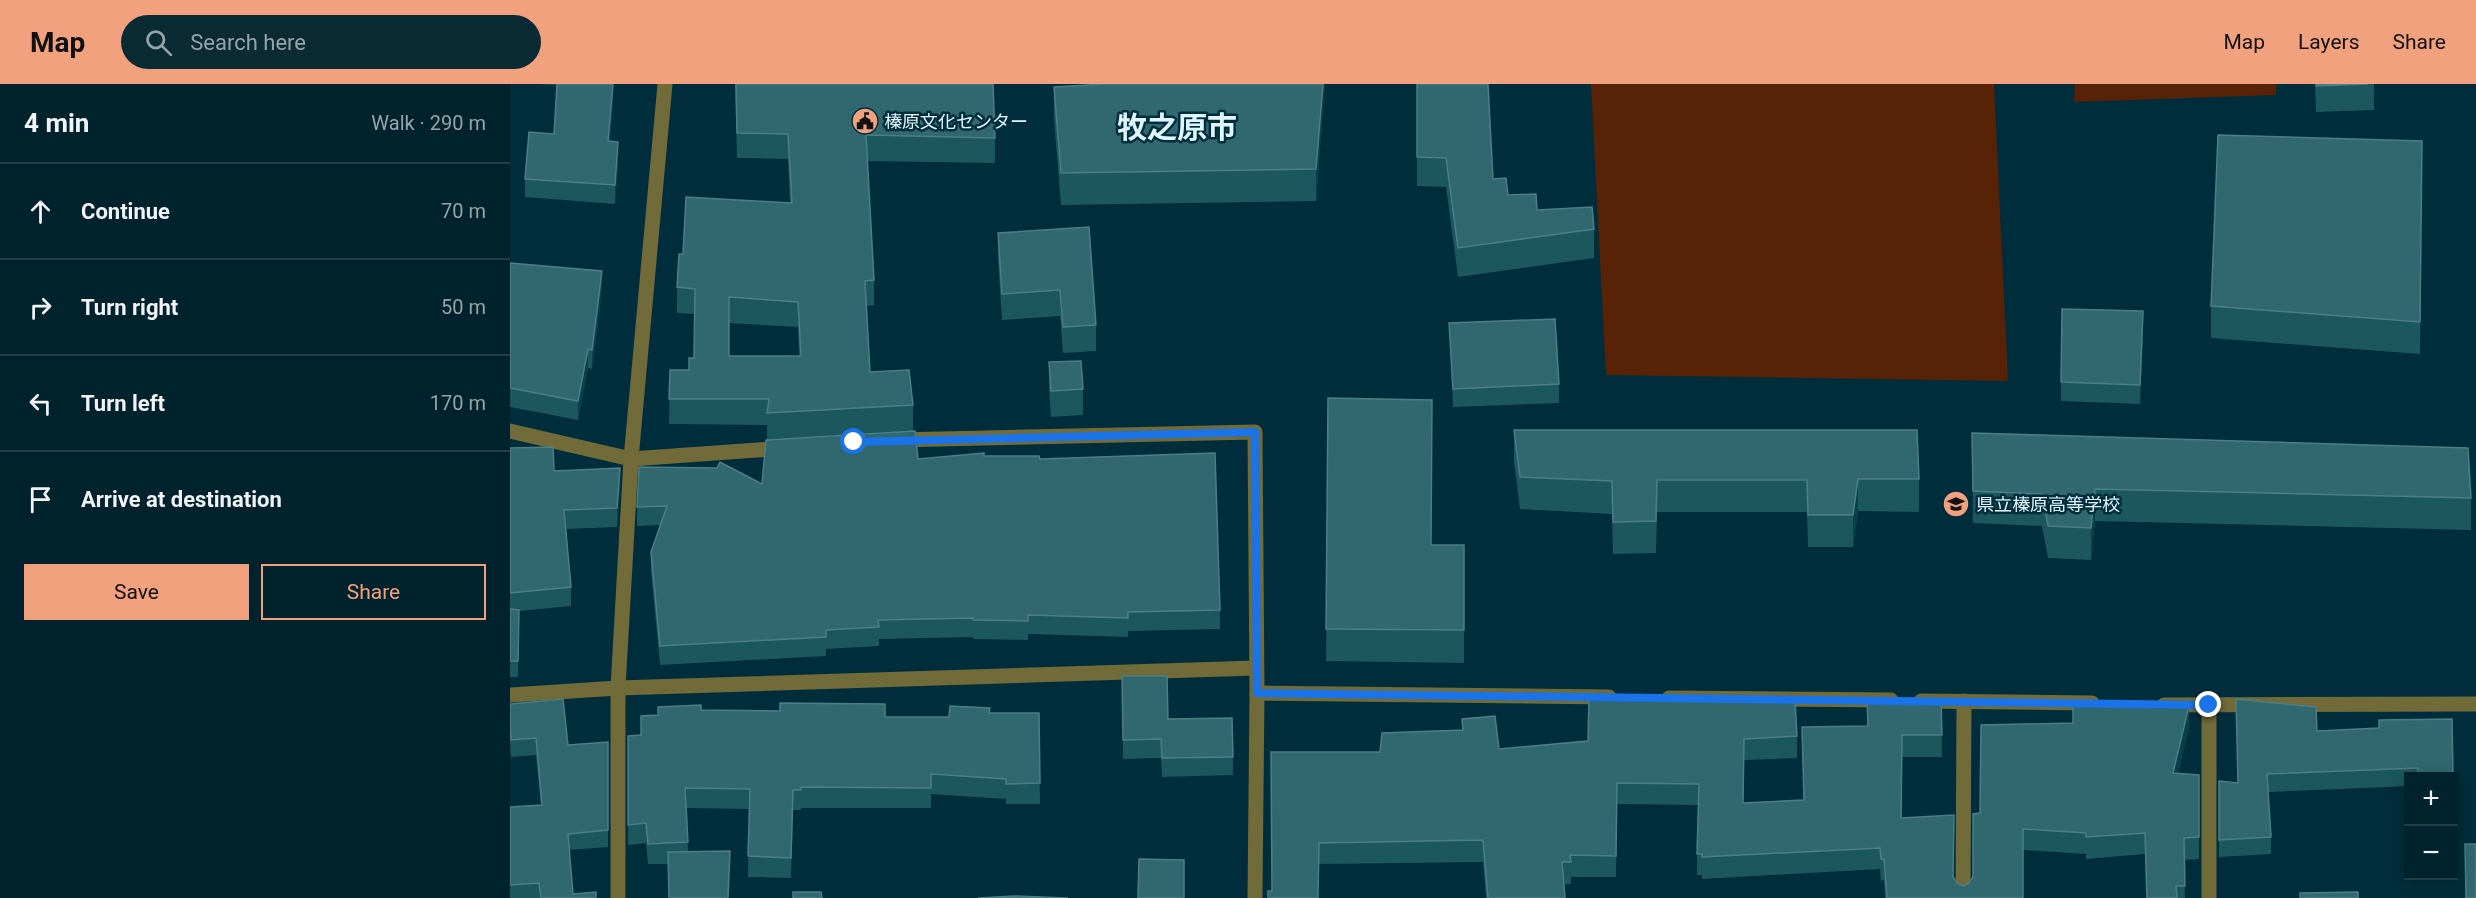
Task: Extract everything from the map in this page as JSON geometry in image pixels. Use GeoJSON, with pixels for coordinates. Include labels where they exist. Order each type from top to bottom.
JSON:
{"type":"FeatureCollection","features":[{"type":"Feature","properties":{"kind":"street"},"geometry":{"type":"LineString","coordinates":[[618,898],[618,688],[631,459],[665,84]]}},
{"type":"Feature","properties":{"kind":"street"},"geometry":{"type":"LineString","coordinates":[[510,431],[631,459],[798,446]]}},
{"type":"Feature","properties":{"kind":"street"},"geometry":{"type":"LineString","coordinates":[[877,441],[1255,432],[1257,693],[1255,898]]}},
{"type":"Feature","properties":{"kind":"street"},"geometry":{"type":"LineString","coordinates":[[510,695],[618,688],[1256,668]]}},
{"type":"Feature","properties":{"kind":"street"},"geometry":{"type":"LineString","coordinates":[[1257,693],[1629,697]]}},
{"type":"Feature","properties":{"kind":"street"},"geometry":{"type":"LineString","coordinates":[[1653,698],[2104,704]]}},
{"type":"Feature","properties":{"kind":"street"},"geometry":{"type":"LineString","coordinates":[[1963,898],[1965,701]]}},
{"type":"Feature","properties":{"kind":"street"},"geometry":{"type":"LineString","coordinates":[[2151,704],[2476,704]]}},
{"type":"Feature","properties":{"kind":"street"},"geometry":{"type":"LineString","coordinates":[[2209,705],[2209,898]]}},
{"type":"Feature","properties":{"kind":"shaded area"},"geometry":{"type":"Polygon","coordinates":[[[1591,84],[1994,84],[2008,381],[1606,375],[1591,84]]]}},
{"type":"Feature","properties":{"kind":"shaded area"},"geometry":{"type":"Polygon","coordinates":[[[2075,84],[2276,84],[2276,95],[2074,102],[2075,84]]]}},
{"type":"Feature","properties":{"kind":"building"},"geometry":{"type":"Polygon","coordinates":[[[557,84],[613,84],[608,141],[618,142],[615,185],[525,179],[529,132],[554,134],[557,84]]]}},
{"type":"Feature","properties":{"kind":"building"},"geometry":{"type":"Polygon","coordinates":[[[736,84],[993,84],[995,138],[866,135],[874,280],[865,281],[870,372],[909,370],[913,405],[767,413],[769,399],[669,399],[670,370],[689,370],[689,358],[694,358],[695,289],[677,287],[679,254],[683,254],[686,197],[792,203],[788,134],[737,133],[736,84]],[[729,297],[729,356],[801,356],[798,302],[729,297]]]}},
{"type":"Feature","properties":{"kind":"building"},"geometry":{"type":"Polygon","coordinates":[[[1106,84],[1323,84],[1316,169],[1061,173],[1054,87],[1106,84]]]}},
{"type":"Feature","properties":{"kind":"building"},"geometry":{"type":"Polygon","coordinates":[[[1417,84],[1488,84],[1493,179],[1506,178],[1508,195],[1536,194],[1537,210],[1592,207],[1594,229],[1458,248],[1446,158],[1417,157],[1417,84]]]}},
{"type":"Feature","properties":{"kind":"building"},"geometry":{"type":"Polygon","coordinates":[[[2316,84],[2368,84],[2316,86],[2316,84]]]}},
{"type":"Feature","properties":{"kind":"building"},"geometry":{"type":"Polygon","coordinates":[[[2218,135],[2422,141],[2420,322],[2211,306],[2218,135]]]}},
{"type":"Feature","properties":{"kind":"building"},"geometry":{"type":"Polygon","coordinates":[[[1089,227],[1096,325],[1063,327],[1060,290],[1002,294],[998,233],[1089,227]]]}},
{"type":"Feature","properties":{"kind":"building"},"geometry":{"type":"Polygon","coordinates":[[[510,263],[602,271],[592,350],[588,349],[578,401],[510,388],[510,263]]]}},
{"type":"Feature","properties":{"kind":"building"},"geometry":{"type":"Polygon","coordinates":[[[2062,309],[2143,311],[2140,385],[2061,382],[2062,309]]]}},
{"type":"Feature","properties":{"kind":"building"},"geometry":{"type":"Polygon","coordinates":[[[1555,319],[1559,384],[1453,389],[1449,323],[1555,319]]]}},
{"type":"Feature","properties":{"kind":"building"},"geometry":{"type":"Polygon","coordinates":[[[1081,361],[1083,389],[1051,391],[1049,362],[1081,361]]]}},
{"type":"Feature","properties":{"kind":"building"},"geometry":{"type":"Polygon","coordinates":[[[1328,398],[1432,400],[1431,545],[1464,545],[1464,630],[1326,629],[1328,398]]]}},
{"type":"Feature","properties":{"kind":"building"},"geometry":{"type":"Polygon","coordinates":[[[1514,430],[1917,430],[1919,479],[1858,479],[1853,515],[1808,515],[1807,480],[1657,480],[1656,521],[1613,522],[1612,481],[1520,477],[1514,430]]]}},
{"type":"Feature","properties":{"kind":"building"},"geometry":{"type":"Polygon","coordinates":[[[915,431],[918,459],[984,453],[984,456],[1039,456],[1040,459],[1215,453],[1220,610],[1128,612],[1128,618],[1028,615],[1028,621],[973,620],[973,618],[878,620],[879,627],[826,630],[826,637],[660,646],[651,552],[667,506],[637,507],[639,467],[717,468],[720,462],[762,484],[766,440],[915,431]]]}},
{"type":"Feature","properties":{"kind":"building"},"geometry":{"type":"Polygon","coordinates":[[[1972,433],[2468,448],[2471,498],[2095,489],[2091,528],[2048,526],[2042,494],[1973,491],[1972,433]]]}},
{"type":"Feature","properties":{"kind":"building"},"geometry":{"type":"Polygon","coordinates":[[[553,447],[554,471],[620,468],[617,508],[564,510],[571,587],[510,593],[510,448],[553,447]]]}},
{"type":"Feature","properties":{"kind":"building"},"geometry":{"type":"Polygon","coordinates":[[[510,609],[519,610],[518,661],[510,661],[510,609]]]}},
{"type":"Feature","properties":{"kind":"building"},"geometry":{"type":"Polygon","coordinates":[[[1122,676],[1167,676],[1168,719],[1232,718],[1233,757],[1162,758],[1161,739],[1123,740],[1122,676]]]}},
{"type":"Feature","properties":{"kind":"building"},"geometry":{"type":"Polygon","coordinates":[[[1589,696],[1795,700],[1797,736],[1744,739],[1743,803],[1804,800],[1802,727],[1868,726],[1867,700],[1941,699],[1942,735],[1902,735],[1901,818],[1954,815],[1953,877],[1958,884],[1964,886],[1973,877],[1973,814],[1980,813],[1981,725],[2073,723],[2073,702],[2141,701],[2189,706],[2173,773],[2199,775],[2199,837],[2184,838],[2185,886],[2176,886],[2177,898],[2147,898],[2145,833],[2086,837],[2086,833],[2023,829],[2023,898],[1887,898],[1884,859],[1881,859],[1880,848],[1702,857],[1702,854],[1697,854],[1699,784],[1617,783],[1616,856],[1570,855],[1571,862],[1562,862],[1565,898],[1488,898],[1483,840],[1319,843],[1318,898],[1268,898],[1268,891],[1272,891],[1271,752],[1380,752],[1382,733],[1463,730],[1462,719],[1495,716],[1499,749],[1588,741],[1589,696]]]}},
{"type":"Feature","properties":{"kind":"building"},"geometry":{"type":"Polygon","coordinates":[[[563,699],[568,745],[608,742],[608,830],[568,834],[573,894],[596,892],[596,898],[541,898],[539,883],[510,885],[510,807],[542,805],[536,738],[511,740],[510,704],[563,699]]]}},
{"type":"Feature","properties":{"kind":"building"},"geometry":{"type":"Polygon","coordinates":[[[2236,699],[2316,707],[2317,731],[2379,728],[2379,720],[2452,719],[2453,772],[2418,772],[2418,768],[2267,774],[2271,837],[2219,840],[2219,781],[2238,783],[2236,699]]]}},
{"type":"Feature","properties":{"kind":"building"},"geometry":{"type":"Polygon","coordinates":[[[780,703],[885,704],[885,717],[949,717],[950,706],[990,708],[989,713],[1039,713],[1040,783],[1006,784],[1006,779],[931,774],[931,788],[801,787],[801,790],[793,790],[791,858],[748,856],[750,789],[685,788],[688,842],[648,844],[646,823],[628,825],[628,736],[641,735],[641,716],[658,715],[658,707],[701,705],[701,710],[780,711],[780,703]]]}},
{"type":"Feature","properties":{"kind":"building"},"geometry":{"type":"Polygon","coordinates":[[[2465,844],[2476,844],[2476,898],[2466,898],[2465,844]]]}},
{"type":"Feature","properties":{"kind":"building"},"geometry":{"type":"Polygon","coordinates":[[[730,851],[728,898],[669,898],[668,852],[730,851]]]}},
{"type":"Feature","properties":{"kind":"building"},"geometry":{"type":"Polygon","coordinates":[[[1139,859],[1184,860],[1184,898],[1138,898],[1139,859]]]}},
{"type":"Feature","properties":{"kind":"building"},"geometry":{"type":"Polygon","coordinates":[[[793,892],[821,892],[822,898],[793,898],[793,892]]]}},
{"type":"Feature","properties":{"kind":"building"},"geometry":{"type":"Polygon","coordinates":[[[2358,892],[2358,898],[2300,898],[2300,893],[2358,892]]]}},
{"type":"Feature","properties":{"kind":"building"},"geometry":{"type":"Polygon","coordinates":[[[1014,896],[1068,898],[978,898],[1014,896]]]}},
{"type":"Feature","properties":{"kind":"place","name":"榛原文化センター"},"geometry":{"type":"Point","coordinates":[865,121]}},
{"type":"Feature","properties":{"kind":"place","name":"県立榛原高等学校"},"geometry":{"type":"Point","coordinates":[1956,504]}},
{"type":"Feature","properties":{"kind":"district","name":"牧之原市"},"geometry":{"type":"Point","coordinates":[1177,127]}},
{"type":"Feature","properties":{"kind":"route"},"geometry":{"type":"LineString","coordinates":[[854,442],[1255,432],[1257,693],[2209,705]]}}]}
